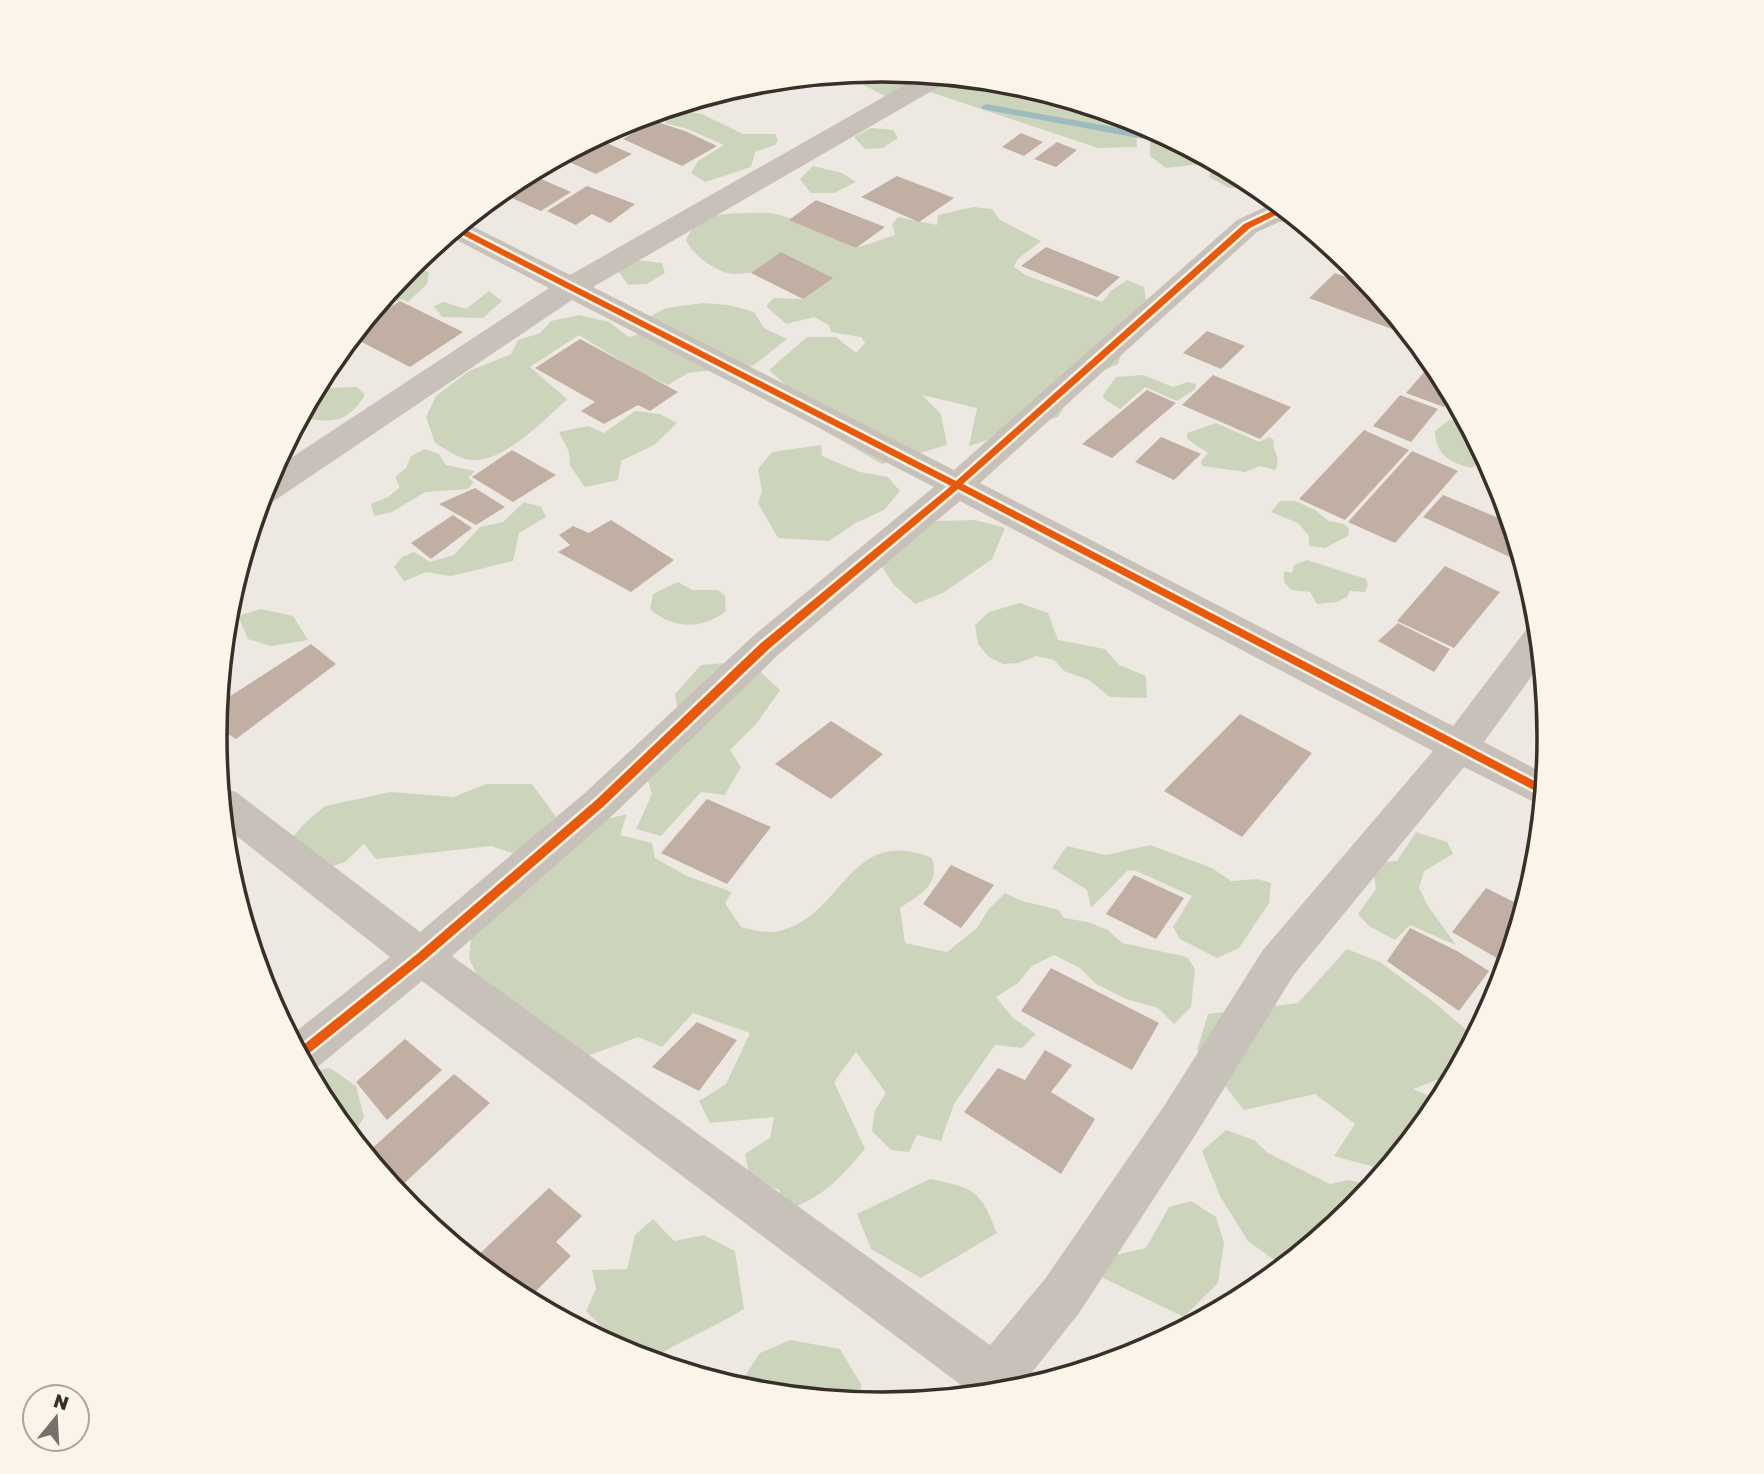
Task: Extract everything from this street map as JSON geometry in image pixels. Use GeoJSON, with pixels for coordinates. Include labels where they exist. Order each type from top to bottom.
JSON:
{"type":"FeatureCollection","features":[{"type":"Feature","properties":{"kind":"street"},"geometry":{"type":"LineString","coordinates":[[278,483],[571,287],[926,84]]}},
{"type":"Feature","properties":{"kind":"street"},"geometry":{"type":"LineString","coordinates":[[307,1049],[421,957],[600,803],[765,646],[957,485],[1247,226],[1274,213]]}},
{"type":"Feature","properties":{"kind":"street"},"geometry":{"type":"LineString","coordinates":[[464,234],[957,485],[1534,786]]}},
{"type":"Feature","properties":{"kind":"street"},"geometry":{"type":"LineString","coordinates":[[1001,1380],[1062,1296],[1180,1120],[1278,963],[1458,748],[1531,650]]}},
{"type":"Feature","properties":{"kind":"street"},"geometry":{"type":"LineString","coordinates":[[232,811],[421,957],[989,1382]]}},
{"type":"Feature","properties":{"kind":"green space"},"geometry":{"type":"Polygon","coordinates":[[[862,84],[925,84],[1010,95],[1092,117],[1133,132],[1136,133],[1137,147],[1098,148],[909,85],[885,96],[862,84]]]}},
{"type":"Feature","properties":{"kind":"green space"},"geometry":{"type":"Polygon","coordinates":[[[690,112],[702,114],[743,134],[775,134],[778,140],[775,145],[755,152],[751,167],[705,182],[691,173],[698,161],[724,145],[688,129],[665,123],[667,119],[690,112]]]}},
{"type":"Feature","properties":{"kind":"green space"},"geometry":{"type":"Polygon","coordinates":[[[871,128],[893,130],[898,138],[883,148],[865,149],[854,137],[871,128]]]}},
{"type":"Feature","properties":{"kind":"green space"},"geometry":{"type":"Polygon","coordinates":[[[1150,142],[1201,166],[1166,168],[1150,156],[1150,142]]]}},
{"type":"Feature","properties":{"kind":"green space"},"geometry":{"type":"Polygon","coordinates":[[[813,166],[842,173],[856,182],[834,193],[811,193],[800,179],[813,166]]]}},
{"type":"Feature","properties":{"kind":"green space"},"geometry":{"type":"Polygon","coordinates":[[[1210,171],[1238,188],[1229,188],[1209,177],[1210,171]]]}},
{"type":"Feature","properties":{"kind":"green space"},"geometry":{"type":"Polygon","coordinates":[[[973,207],[992,209],[1000,220],[1041,241],[1018,259],[1014,267],[1027,276],[1102,302],[1111,291],[1127,280],[1144,287],[1147,308],[1125,342],[1118,364],[1078,383],[1058,417],[969,446],[977,408],[922,395],[941,414],[947,445],[882,464],[821,429],[817,413],[769,370],[807,337],[836,337],[856,353],[865,343],[861,337],[831,332],[829,325],[814,317],[786,324],[766,306],[774,298],[803,299],[832,278],[781,252],[773,268],[728,273],[700,257],[686,240],[697,225],[711,217],[768,213],[798,222],[856,248],[895,235],[892,224],[898,217],[937,225],[938,215],[973,207]]]}},
{"type":"Feature","properties":{"kind":"green space"},"geometry":{"type":"Polygon","coordinates":[[[637,260],[662,263],[665,273],[647,284],[628,285],[618,271],[637,260]]]}},
{"type":"Feature","properties":{"kind":"green space"},"geometry":{"type":"Polygon","coordinates":[[[423,270],[429,272],[427,284],[408,302],[401,299],[392,303],[423,270]]]}},
{"type":"Feature","properties":{"kind":"green space"},"geometry":{"type":"Polygon","coordinates":[[[489,291],[502,301],[483,318],[442,317],[434,306],[443,302],[466,309],[489,291]]]}},
{"type":"Feature","properties":{"kind":"green space"},"geometry":{"type":"Polygon","coordinates":[[[703,303],[729,305],[754,312],[764,328],[787,339],[754,365],[738,369],[649,317],[666,308],[703,303]]]}},
{"type":"Feature","properties":{"kind":"green space"},"geometry":{"type":"Polygon","coordinates":[[[579,315],[609,322],[629,337],[647,331],[714,370],[688,373],[668,385],[638,371],[579,335],[530,367],[567,399],[523,438],[496,455],[470,460],[456,456],[435,443],[426,417],[436,396],[469,371],[511,354],[518,340],[540,333],[551,321],[579,315]]]}},
{"type":"Feature","properties":{"kind":"green space"},"geometry":{"type":"Polygon","coordinates":[[[1143,375],[1173,387],[1188,382],[1196,384],[1195,389],[1177,401],[1145,387],[1120,409],[1104,399],[1103,395],[1116,377],[1143,375]]]}},
{"type":"Feature","properties":{"kind":"green space"},"geometry":{"type":"Polygon","coordinates":[[[357,387],[365,395],[348,415],[342,418],[310,419],[329,388],[357,387]]]}},
{"type":"Feature","properties":{"kind":"green space"},"geometry":{"type":"Polygon","coordinates":[[[635,411],[660,414],[677,423],[654,445],[621,461],[618,480],[585,487],[570,466],[569,452],[559,432],[588,426],[604,433],[635,411]]]}},
{"type":"Feature","properties":{"kind":"green space"},"geometry":{"type":"Polygon","coordinates":[[[1449,420],[1455,420],[1477,465],[1471,468],[1450,460],[1441,452],[1435,431],[1449,420]]]}},
{"type":"Feature","properties":{"kind":"green space"},"geometry":{"type":"Polygon","coordinates":[[[1216,423],[1259,442],[1269,437],[1274,440],[1278,462],[1275,470],[1260,466],[1245,472],[1202,466],[1201,461],[1208,453],[1187,439],[1187,433],[1216,423]]]}},
{"type":"Feature","properties":{"kind":"green space"},"geometry":{"type":"Polygon","coordinates":[[[821,445],[822,456],[860,472],[888,477],[900,491],[884,510],[856,523],[829,541],[778,538],[758,503],[762,491],[758,469],[772,452],[821,445]]]}},
{"type":"Feature","properties":{"kind":"green space"},"geometry":{"type":"Polygon","coordinates":[[[425,449],[439,454],[446,465],[475,471],[468,478],[474,482],[468,489],[425,492],[392,512],[374,516],[371,504],[388,497],[400,487],[395,477],[406,468],[411,456],[425,449]]]}},
{"type":"Feature","properties":{"kind":"green space"},"geometry":{"type":"Polygon","coordinates":[[[1280,501],[1295,501],[1315,510],[1329,521],[1344,524],[1349,529],[1348,536],[1325,548],[1309,546],[1309,536],[1298,523],[1271,512],[1280,501]]]}},
{"type":"Feature","properties":{"kind":"green space"},"geometry":{"type":"Polygon","coordinates":[[[524,502],[541,507],[546,517],[519,533],[513,561],[451,576],[426,572],[404,581],[394,567],[402,557],[414,552],[430,562],[454,555],[480,527],[503,522],[524,502]]]}},
{"type":"Feature","properties":{"kind":"green space"},"geometry":{"type":"Polygon","coordinates":[[[975,520],[1005,528],[992,559],[943,593],[915,604],[894,585],[881,565],[901,546],[937,521],[975,520]]]}},
{"type":"Feature","properties":{"kind":"green space"},"geometry":{"type":"Polygon","coordinates":[[[1307,560],[1366,579],[1368,585],[1365,592],[1350,591],[1347,597],[1337,602],[1317,604],[1310,592],[1291,590],[1284,582],[1284,571],[1292,573],[1294,565],[1307,560]]]}},
{"type":"Feature","properties":{"kind":"green space"},"geometry":{"type":"Polygon","coordinates":[[[678,582],[692,590],[718,590],[725,596],[726,611],[708,622],[688,625],[659,616],[650,609],[653,594],[678,582]]]}},
{"type":"Feature","properties":{"kind":"green space"},"geometry":{"type":"Polygon","coordinates":[[[1020,603],[1048,613],[1058,640],[1105,649],[1119,665],[1146,676],[1147,698],[1110,697],[1089,680],[1064,671],[1054,660],[1036,656],[1019,663],[1003,664],[989,657],[978,644],[975,625],[989,612],[1020,603]]]}},
{"type":"Feature","properties":{"kind":"green space"},"geometry":{"type":"Polygon","coordinates":[[[261,609],[293,616],[308,640],[271,646],[248,639],[239,616],[261,609]]]}},
{"type":"Feature","properties":{"kind":"green space"},"geometry":{"type":"Polygon","coordinates":[[[749,661],[780,690],[756,724],[730,750],[741,767],[725,795],[701,792],[661,836],[636,829],[652,794],[638,746],[682,733],[675,694],[701,665],[749,661]]]}},
{"type":"Feature","properties":{"kind":"green space"},"geometry":{"type":"Polygon","coordinates":[[[487,784],[532,784],[569,835],[591,823],[627,814],[620,835],[652,843],[655,858],[687,876],[732,892],[725,903],[741,927],[760,931],[779,931],[801,922],[819,909],[864,862],[882,853],[904,851],[932,858],[934,867],[931,882],[921,894],[900,908],[905,943],[947,952],[977,928],[988,910],[1005,893],[1022,901],[1059,910],[1064,918],[1088,922],[1108,930],[1122,943],[1187,957],[1195,969],[1191,1007],[1174,1024],[1158,1008],[1126,999],[1096,984],[1080,968],[1054,955],[1032,966],[1018,983],[996,997],[1013,1018],[1036,1034],[1022,1048],[995,1045],[954,1104],[941,1141],[917,1135],[909,1152],[891,1150],[872,1131],[875,1110],[886,1093],[856,1052],[834,1082],[865,1149],[839,1178],[820,1193],[786,1210],[779,1190],[750,1178],[745,1154],[770,1138],[774,1117],[710,1123],[699,1101],[726,1084],[750,1033],[693,1013],[662,1047],[638,1037],[582,1058],[482,986],[469,958],[473,920],[534,860],[491,846],[376,859],[364,844],[345,862],[319,871],[287,843],[325,806],[391,792],[453,797],[487,784]]]}},
{"type":"Feature","properties":{"kind":"green space"},"geometry":{"type":"Polygon","coordinates":[[[1416,832],[1447,842],[1453,854],[1424,871],[1419,888],[1428,906],[1456,945],[1410,925],[1395,940],[1369,926],[1358,914],[1376,889],[1372,862],[1397,861],[1416,832]]]}},
{"type":"Feature","properties":{"kind":"green space"},"geometry":{"type":"Polygon","coordinates":[[[1150,845],[1212,868],[1231,881],[1257,879],[1271,883],[1269,903],[1239,948],[1217,958],[1180,939],[1173,927],[1192,896],[1134,870],[1127,871],[1091,908],[1087,890],[1052,868],[1067,846],[1106,855],[1150,845]]]}},
{"type":"Feature","properties":{"kind":"green space"},"geometry":{"type":"Polygon","coordinates":[[[1347,949],[1380,962],[1467,1031],[1440,1079],[1413,1089],[1429,1096],[1375,1167],[1334,1156],[1355,1124],[1315,1094],[1244,1110],[1197,1050],[1208,1014],[1298,1003],[1347,949]]]}},
{"type":"Feature","properties":{"kind":"green space"},"geometry":{"type":"Polygon","coordinates":[[[330,1068],[356,1086],[364,1117],[357,1128],[338,1101],[319,1070],[330,1068]]]}},
{"type":"Feature","properties":{"kind":"green space"},"geometry":{"type":"Polygon","coordinates":[[[1226,1130],[1254,1140],[1268,1153],[1330,1184],[1348,1180],[1361,1183],[1314,1229],[1275,1260],[1248,1241],[1220,1196],[1202,1151],[1226,1130]]]}},
{"type":"Feature","properties":{"kind":"green space"},"geometry":{"type":"Polygon","coordinates":[[[930,1179],[957,1185],[974,1193],[986,1208],[997,1233],[921,1278],[871,1249],[857,1214],[930,1179]]]}},
{"type":"Feature","properties":{"kind":"green space"},"geometry":{"type":"Polygon","coordinates":[[[1191,1201],[1216,1217],[1224,1243],[1218,1283],[1184,1317],[1103,1278],[1108,1257],[1146,1248],[1169,1207],[1191,1201]]]}},
{"type":"Feature","properties":{"kind":"green space"},"geometry":{"type":"Polygon","coordinates":[[[653,1219],[674,1241],[704,1235],[735,1251],[744,1309],[662,1353],[603,1328],[586,1311],[596,1289],[592,1270],[627,1269],[635,1235],[653,1219]]]}},
{"type":"Feature","properties":{"kind":"green space"},"geometry":{"type":"Polygon","coordinates":[[[790,1340],[840,1349],[861,1384],[861,1391],[797,1386],[745,1377],[760,1353],[790,1340]]]}},
{"type":"Feature","properties":{"kind":"building"},"geometry":{"type":"Polygon","coordinates":[[[658,122],[717,146],[682,166],[623,139],[658,122]]]}},
{"type":"Feature","properties":{"kind":"building"},"geometry":{"type":"Polygon","coordinates":[[[1021,133],[1043,142],[1024,156],[1002,147],[1021,133]]]}},
{"type":"Feature","properties":{"kind":"building"},"geometry":{"type":"Polygon","coordinates":[[[1057,142],[1077,150],[1056,167],[1034,159],[1057,142]]]}},
{"type":"Feature","properties":{"kind":"building"},"geometry":{"type":"Polygon","coordinates":[[[607,143],[632,154],[596,174],[570,162],[607,143]]]}},
{"type":"Feature","properties":{"kind":"building"},"geometry":{"type":"Polygon","coordinates":[[[897,176],[954,198],[919,222],[861,197],[897,176]]]}},
{"type":"Feature","properties":{"kind":"building"},"geometry":{"type":"Polygon","coordinates":[[[541,179],[571,192],[541,211],[512,198],[541,179]]]}},
{"type":"Feature","properties":{"kind":"building"},"geometry":{"type":"Polygon","coordinates":[[[587,186],[635,204],[610,223],[592,214],[576,225],[547,211],[587,186]]]}},
{"type":"Feature","properties":{"kind":"building"},"geometry":{"type":"Polygon","coordinates":[[[816,200],[885,227],[856,248],[789,220],[816,200]]]}},
{"type":"Feature","properties":{"kind":"building"},"geometry":{"type":"Polygon","coordinates":[[[1046,247],[1120,277],[1097,297],[1021,266],[1046,247]]]}},
{"type":"Feature","properties":{"kind":"building"},"geometry":{"type":"Polygon","coordinates":[[[781,252],[833,278],[803,299],[751,273],[781,252]]]}},
{"type":"Feature","properties":{"kind":"building"},"geometry":{"type":"Polygon","coordinates":[[[1335,273],[1349,278],[1395,330],[1309,298],[1335,273]]]}},
{"type":"Feature","properties":{"kind":"building"},"geometry":{"type":"Polygon","coordinates":[[[400,301],[463,332],[410,367],[361,341],[385,311],[400,301]]]}},
{"type":"Feature","properties":{"kind":"building"},"geometry":{"type":"Polygon","coordinates":[[[1207,331],[1245,346],[1221,369],[1183,353],[1207,331]]]}},
{"type":"Feature","properties":{"kind":"building"},"geometry":{"type":"Polygon","coordinates":[[[580,339],[678,392],[650,411],[638,405],[604,424],[581,411],[595,402],[535,368],[580,339]]]}},
{"type":"Feature","properties":{"kind":"building"},"geometry":{"type":"Polygon","coordinates":[[[1425,371],[1446,405],[1444,407],[1406,393],[1425,371]]]}},
{"type":"Feature","properties":{"kind":"building"},"geometry":{"type":"Polygon","coordinates":[[[1213,375],[1291,407],[1260,439],[1182,405],[1213,375]]]}},
{"type":"Feature","properties":{"kind":"building"},"geometry":{"type":"Polygon","coordinates":[[[1147,390],[1176,403],[1112,458],[1082,444],[1147,390]]]}},
{"type":"Feature","properties":{"kind":"building"},"geometry":{"type":"Polygon","coordinates":[[[1400,395],[1438,409],[1411,442],[1373,426],[1400,395]]]}},
{"type":"Feature","properties":{"kind":"building"},"geometry":{"type":"Polygon","coordinates":[[[1364,430],[1409,450],[1345,520],[1299,499],[1364,430]]]}},
{"type":"Feature","properties":{"kind":"building"},"geometry":{"type":"Polygon","coordinates":[[[1161,437],[1201,454],[1174,480],[1135,462],[1161,437]]]}},
{"type":"Feature","properties":{"kind":"building"},"geometry":{"type":"Polygon","coordinates":[[[512,450],[556,475],[513,502],[472,477],[512,450]]]}},
{"type":"Feature","properties":{"kind":"building"},"geometry":{"type":"Polygon","coordinates":[[[1412,451],[1458,471],[1395,543],[1348,522],[1412,451]]]}},
{"type":"Feature","properties":{"kind":"building"},"geometry":{"type":"Polygon","coordinates":[[[475,488],[505,507],[476,525],[439,504],[475,488]]]}},
{"type":"Feature","properties":{"kind":"building"},"geometry":{"type":"Polygon","coordinates":[[[1443,495],[1499,518],[1511,557],[1423,517],[1443,495]]]}},
{"type":"Feature","properties":{"kind":"building"},"geometry":{"type":"Polygon","coordinates":[[[453,515],[472,528],[431,559],[411,543],[453,515]]]}},
{"type":"Feature","properties":{"kind":"building"},"geometry":{"type":"Polygon","coordinates":[[[611,520],[674,560],[631,592],[558,552],[570,545],[559,535],[573,526],[589,533],[611,520]]]}},
{"type":"Feature","properties":{"kind":"building"},"geometry":{"type":"Polygon","coordinates":[[[1445,566],[1500,592],[1454,648],[1397,621],[1445,566]]]}},
{"type":"Feature","properties":{"kind":"building"},"geometry":{"type":"Polygon","coordinates":[[[1398,623],[1450,649],[1434,672],[1378,641],[1398,623]]]}},
{"type":"Feature","properties":{"kind":"building"},"geometry":{"type":"Polygon","coordinates":[[[311,644],[336,664],[236,739],[227,733],[229,697],[311,644]]]}},
{"type":"Feature","properties":{"kind":"building"},"geometry":{"type":"Polygon","coordinates":[[[1240,714],[1312,753],[1242,837],[1164,791],[1240,714]]]}},
{"type":"Feature","properties":{"kind":"building"},"geometry":{"type":"Polygon","coordinates":[[[831,721],[883,754],[831,799],[775,764],[831,721]]]}},
{"type":"Feature","properties":{"kind":"building"},"geometry":{"type":"Polygon","coordinates":[[[707,799],[771,827],[727,884],[661,853],[707,799]]]}},
{"type":"Feature","properties":{"kind":"building"},"geometry":{"type":"Polygon","coordinates":[[[951,865],[994,885],[961,928],[923,904],[951,865]]]}},
{"type":"Feature","properties":{"kind":"building"},"geometry":{"type":"Polygon","coordinates":[[[1134,875],[1184,898],[1156,939],[1106,914],[1134,875]]]}},
{"type":"Feature","properties":{"kind":"building"},"geometry":{"type":"Polygon","coordinates":[[[1486,888],[1515,902],[1498,959],[1452,932],[1486,888]]]}},
{"type":"Feature","properties":{"kind":"building"},"geometry":{"type":"Polygon","coordinates":[[[1410,928],[1457,951],[1489,971],[1459,1011],[1387,961],[1410,928]]]}},
{"type":"Feature","properties":{"kind":"building"},"geometry":{"type":"Polygon","coordinates":[[[1051,968],[1159,1023],[1132,1070],[1021,1011],[1051,968]]]}},
{"type":"Feature","properties":{"kind":"building"},"geometry":{"type":"Polygon","coordinates":[[[697,1022],[737,1040],[699,1091],[652,1067],[697,1022]]]}},
{"type":"Feature","properties":{"kind":"building"},"geometry":{"type":"Polygon","coordinates":[[[405,1039],[442,1070],[387,1120],[356,1082],[405,1039]]]}},
{"type":"Feature","properties":{"kind":"building"},"geometry":{"type":"Polygon","coordinates":[[[1045,1050],[1072,1065],[1051,1092],[1095,1119],[1061,1174],[964,1112],[998,1068],[1025,1080],[1045,1050]]]}},
{"type":"Feature","properties":{"kind":"building"},"geometry":{"type":"Polygon","coordinates":[[[454,1074],[490,1103],[404,1184],[373,1148],[454,1074]]]}},
{"type":"Feature","properties":{"kind":"building"},"geometry":{"type":"Polygon","coordinates":[[[549,1188],[582,1216],[556,1242],[571,1256],[535,1292],[480,1253],[549,1188]]]}},
{"type":"Feature","properties":{"kind":"waterway"},"geometry":{"type":"LineString","coordinates":[[986,107],[1140,135]]}},
{"type":"Feature","properties":{"kind":"cycle path"},"geometry":{"type":"LineString","coordinates":[[307,1049],[421,957],[600,803],[765,646],[957,485],[1247,226],[1274,213]]}},
{"type":"Feature","properties":{"kind":"cycle path"},"geometry":{"type":"LineString","coordinates":[[465,233],[957,485],[1534,786]]}}]}
